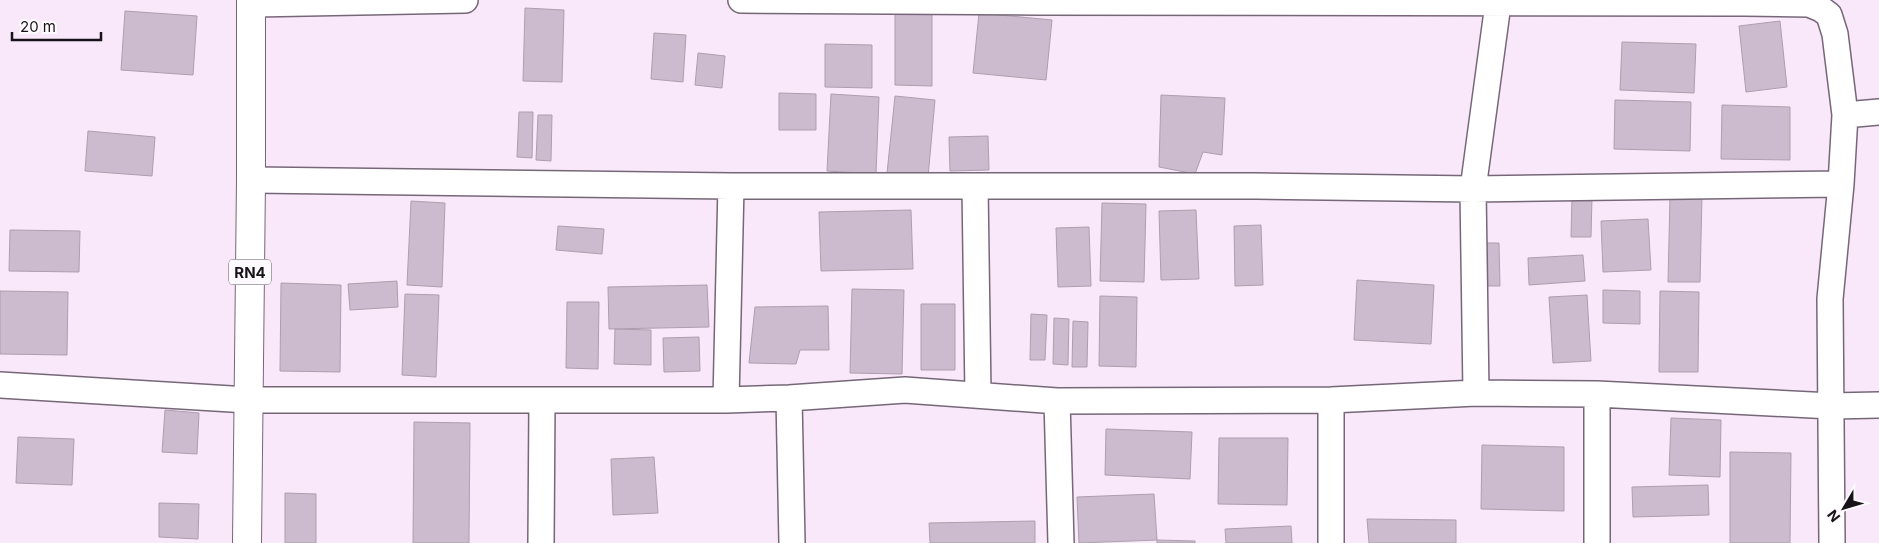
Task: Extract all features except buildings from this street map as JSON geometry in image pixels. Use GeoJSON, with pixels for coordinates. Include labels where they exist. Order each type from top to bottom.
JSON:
{"type":"FeatureCollection","features":[{"type":"Feature","properties":{"kind":"highway","name":"RN4"},"geometry":{"type":"LineString","coordinates":[[247,543],[251,2]]}},
{"type":"Feature","properties":{"kind":"street"},"geometry":{"type":"LineString","coordinates":[[251,2],[465,0]]}},
{"type":"Feature","properties":{"kind":"street"},"geometry":{"type":"LineString","coordinates":[[741,0],[1809,4],[1821,9],[1829,15],[1835,34],[1845,115],[1841,184],[1830,299],[1832,543]]}},
{"type":"Feature","properties":{"kind":"street"},"geometry":{"type":"LineString","coordinates":[[1476,393],[1473,189],[1498,4]]}},
{"type":"Feature","properties":{"kind":"street"},"geometry":{"type":"LineString","coordinates":[[1845,115],[1879,112]]}},
{"type":"Feature","properties":{"kind":"street"},"geometry":{"type":"LineString","coordinates":[[251,180],[731,186],[1256,186],[1473,189],[1841,184]]}},
{"type":"Feature","properties":{"kind":"street"},"geometry":{"type":"LineString","coordinates":[[726,400],[731,186]]}},
{"type":"Feature","properties":{"kind":"street"},"geometry":{"type":"LineString","coordinates":[[975,186],[978,395]]}},
{"type":"Feature","properties":{"kind":"street"},"geometry":{"type":"LineString","coordinates":[[0,385],[248,400],[726,400],[789,398],[905,390],[1057,401],[1331,400],[1476,393],[1597,394],[1831,406],[1879,405]]}},
{"type":"Feature","properties":{"kind":"street"},"geometry":{"type":"LineString","coordinates":[[1597,394],[1597,543]]}},
{"type":"Feature","properties":{"kind":"street"},"geometry":{"type":"LineString","coordinates":[[789,398],[792,543]]}},
{"type":"Feature","properties":{"kind":"street"},"geometry":{"type":"LineString","coordinates":[[541,543],[542,400]]}},
{"type":"Feature","properties":{"kind":"street"},"geometry":{"type":"LineString","coordinates":[[1330,543],[1331,400]]}},
{"type":"Feature","properties":{"kind":"street"},"geometry":{"type":"LineString","coordinates":[[1057,401],[1061,543]]}}]}
